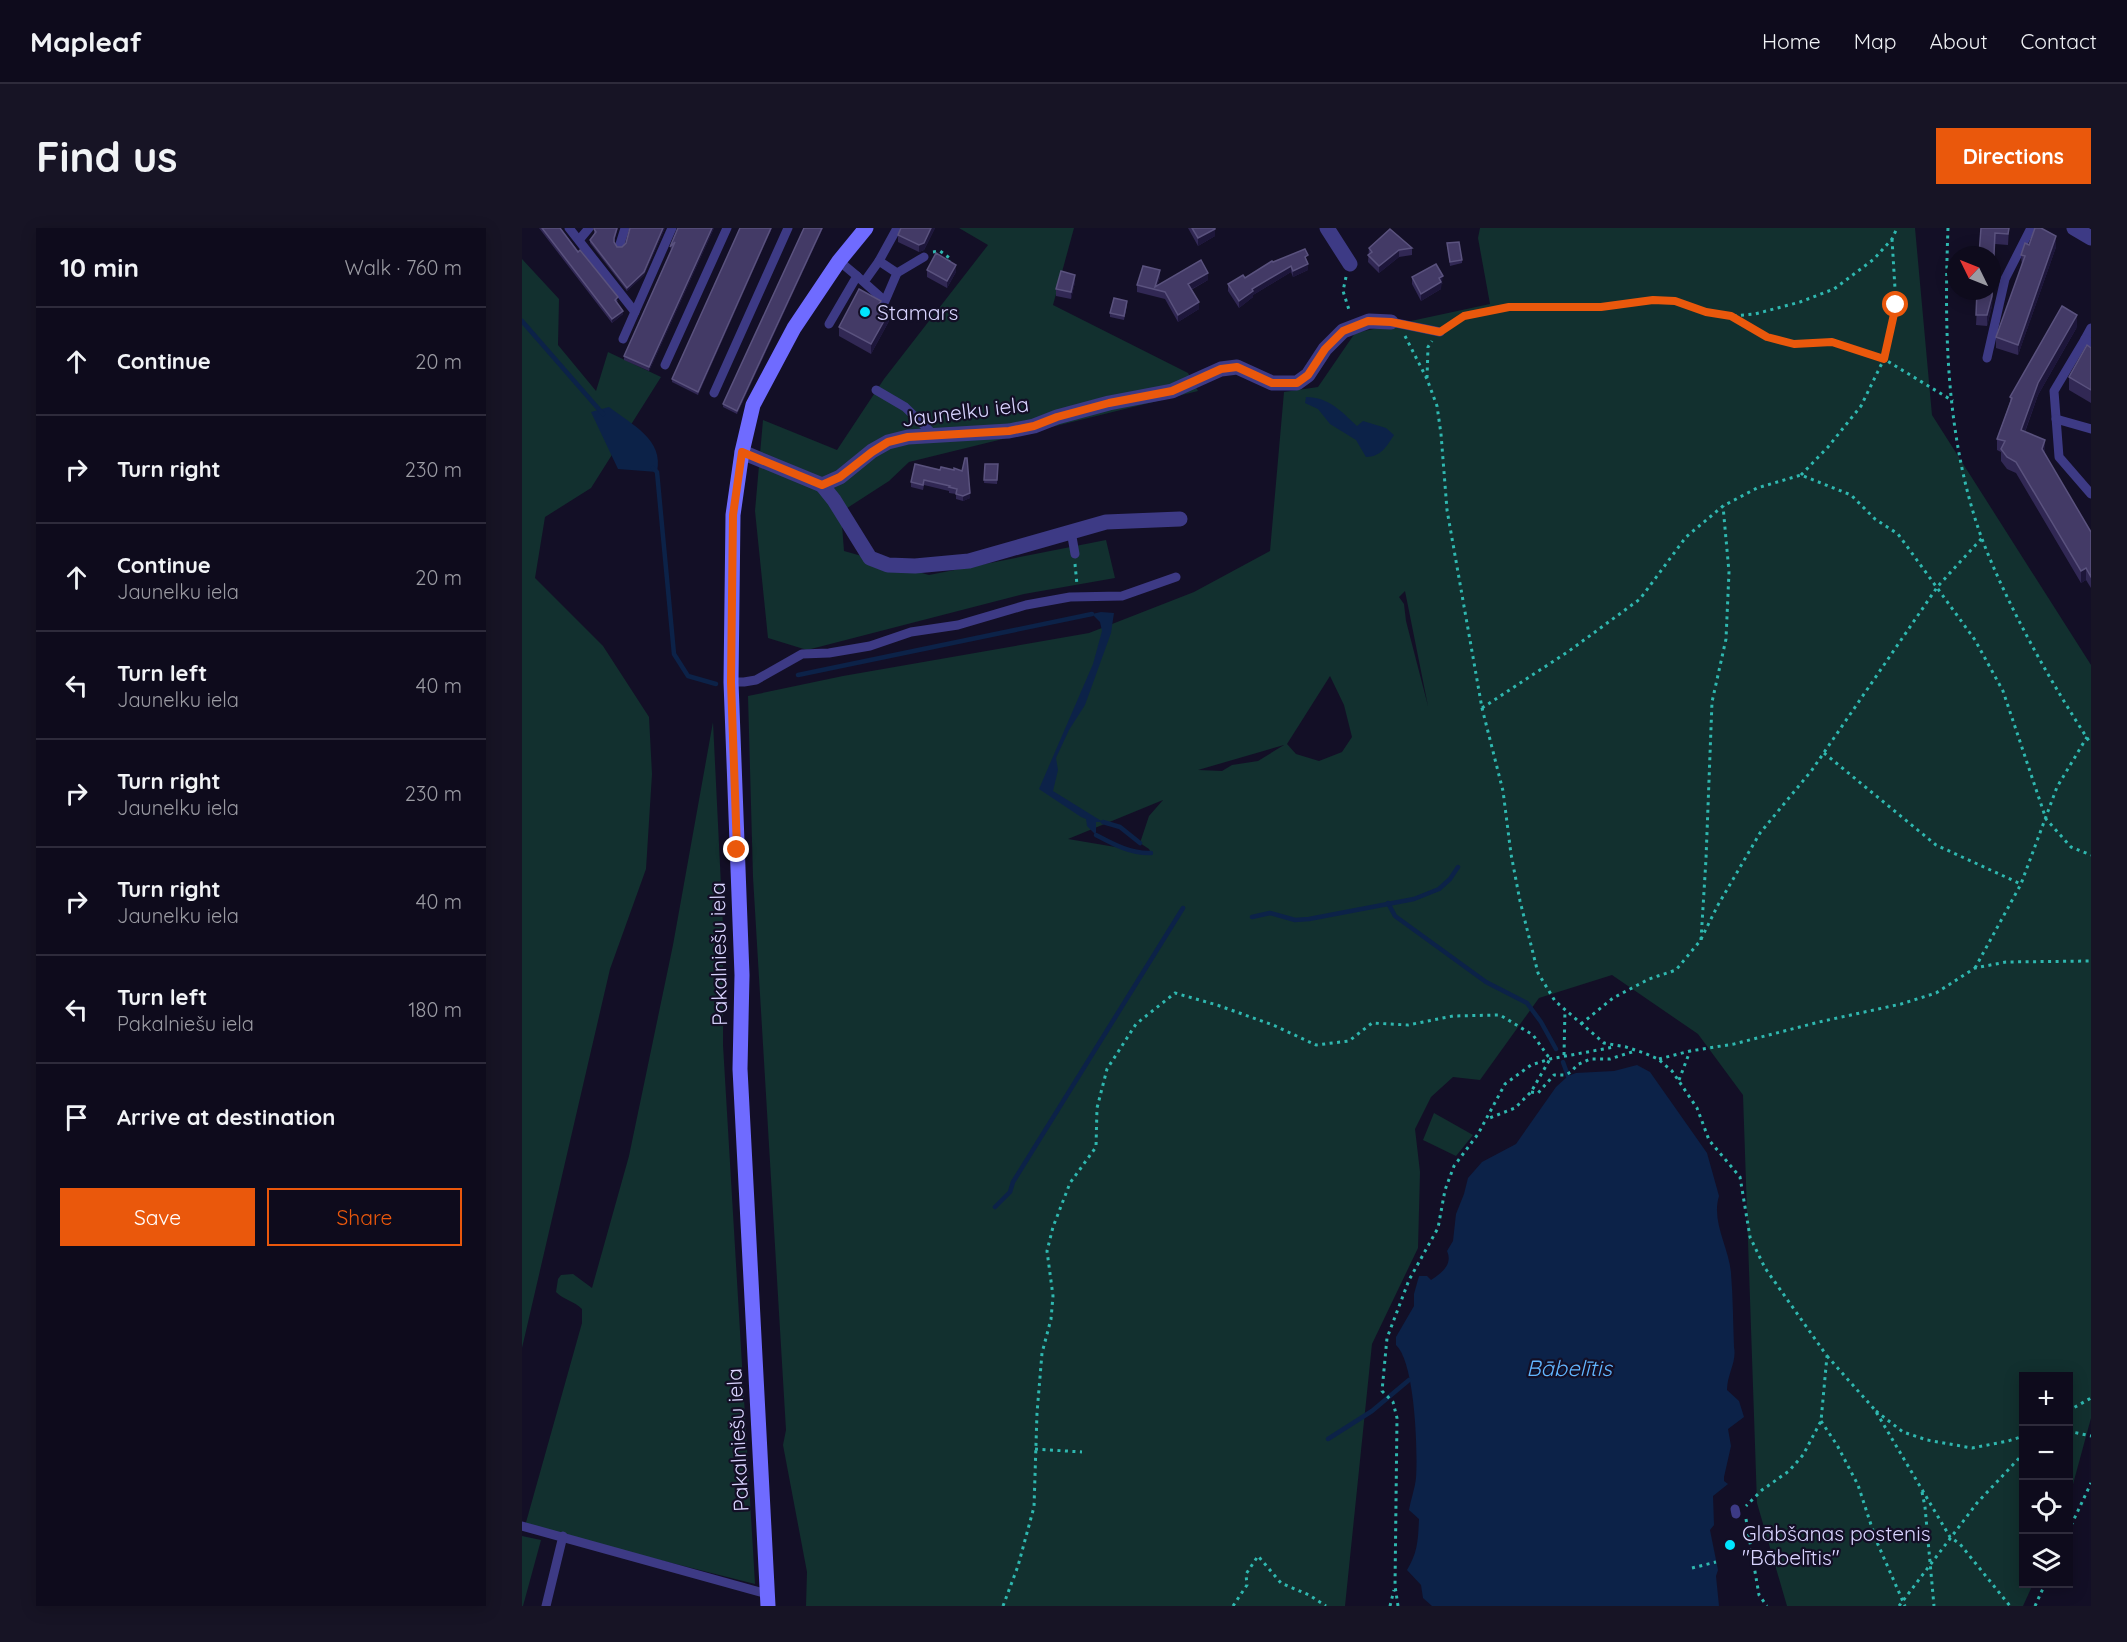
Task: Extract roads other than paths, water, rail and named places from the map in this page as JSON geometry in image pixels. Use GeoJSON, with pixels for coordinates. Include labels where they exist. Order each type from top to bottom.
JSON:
{"type":"FeatureCollection","features":[{"type":"Feature","properties":{"kind":"street","name":"Pakalniešu iela"},"geometry":{"type":"LineString","coordinates":[[767,1600],[740,1069],[742,975],[731,682],[733,515],[742,452],[753,405],[794,328],[839,261],[867,228]]}},
{"type":"Feature","properties":{"kind":"street"},"geometry":{"type":"LineString","coordinates":[[1327,228],[1350,264]]}},
{"type":"Feature","properties":{"kind":"street"},"geometry":{"type":"LineString","coordinates":[[2074,228],[2091,238]]}},
{"type":"Feature","properties":{"kind":"street","name":"Jaunelku iela"},"geometry":{"type":"LineString","coordinates":[[822,485],[840,477],[888,442],[908,437],[1009,431],[1034,426],[1057,417],[1109,403],[1172,391],[1221,369],[1237,367],[1272,383],[1297,383],[1308,375],[1334,339],[1343,331],[1368,321],[1391,322]]}},
{"type":"Feature","properties":{"kind":"street"},"geometry":{"type":"LineString","coordinates":[[742,452],[822,485],[870,558],[888,566],[969,561],[1106,522],[1180,519]]}},
{"type":"Feature","properties":{"kind":"lane"},"geometry":{"type":"LineString","coordinates":[[569,228],[635,312]]}},
{"type":"Feature","properties":{"kind":"lane"},"geometry":{"type":"LineString","coordinates":[[579,240],[589,228]]}},
{"type":"Feature","properties":{"kind":"lane"},"geometry":{"type":"LineString","coordinates":[[620,244],[625,228]]}},
{"type":"Feature","properties":{"kind":"lane"},"geometry":{"type":"LineString","coordinates":[[622,339],[672,228]]}},
{"type":"Feature","properties":{"kind":"lane"},"geometry":{"type":"LineString","coordinates":[[665,365],[727,228]]}},
{"type":"Feature","properties":{"kind":"lane"},"geometry":{"type":"LineString","coordinates":[[714,393],[788,228]]}},
{"type":"Feature","properties":{"kind":"lane"},"geometry":{"type":"LineString","coordinates":[[1987,358],[2005,279],[2031,228]]}},
{"type":"Feature","properties":{"kind":"lane"},"geometry":{"type":"LineString","coordinates":[[829,324],[860,279],[879,261],[896,230]]}},
{"type":"Feature","properties":{"kind":"lane"},"geometry":{"type":"LineString","coordinates":[[839,261],[885,301],[897,273],[924,257]]}},
{"type":"Feature","properties":{"kind":"lane"},"geometry":{"type":"LineString","coordinates":[[879,261],[897,273]]}},
{"type":"Feature","properties":{"kind":"lane"},"geometry":{"type":"LineString","coordinates":[[1391,322],[1440,332]]}},
{"type":"Feature","properties":{"kind":"lane"},"geometry":{"type":"LineString","coordinates":[[2091,328],[2088,341],[2054,391],[2059,457],[2091,494]]}},
{"type":"Feature","properties":{"kind":"lane"},"geometry":{"type":"LineString","coordinates":[[876,390],[905,407],[935,436]]}},
{"type":"Feature","properties":{"kind":"lane"},"geometry":{"type":"LineString","coordinates":[[2056,418],[2091,429]]}},
{"type":"Feature","properties":{"kind":"lane"},"geometry":{"type":"LineString","coordinates":[[1071,531],[1075,554]]}},
{"type":"Feature","properties":{"kind":"lane"},"geometry":{"type":"LineString","coordinates":[[731,682],[756,680],[802,654],[870,646],[911,632],[958,625],[1026,605],[1078,597],[1122,596],[1176,577]]}},
{"type":"Feature","properties":{"kind":"lane"},"geometry":{"type":"LineString","coordinates":[[522,1526],[563,1536],[767,1600]]}},
{"type":"Feature","properties":{"kind":"lane"},"geometry":{"type":"LineString","coordinates":[[546,1606],[563,1536]]}},
{"type":"Feature","properties":{"kind":"water"},"geometry":{"type":"Polygon","coordinates":[[[1306,397],[1328,402],[1357,426],[1363,421],[1386,428],[1394,435],[1380,453],[1366,457],[1356,440],[1330,424],[1318,409],[1305,403],[1306,397]]]}},
{"type":"Feature","properties":{"kind":"water"},"geometry":{"type":"Polygon","coordinates":[[[609,407],[636,427],[651,442],[658,460],[657,472],[618,469],[591,412],[609,407]]]}},
{"type":"Feature","properties":{"kind":"water"},"geometry":{"type":"Polygon","coordinates":[[[1114,613],[1111,633],[1085,705],[1069,730],[1056,758],[1058,770],[1053,791],[1103,822],[1096,822],[1096,835],[1087,826],[1086,819],[1039,789],[1093,664],[1102,631],[1100,622],[1092,614],[1114,613]]]}},
{"type":"Feature","properties":{"kind":"water","name":"Bābelītis"},"geometry":{"type":"Polygon","coordinates":[[[1637,1065],[1650,1072],[1707,1153],[1719,1196],[1717,1215],[1719,1225],[1730,1263],[1735,1352],[1727,1390],[1739,1401],[1744,1417],[1728,1429],[1731,1446],[1724,1481],[1728,1484],[1713,1496],[1714,1525],[1710,1530],[1718,1570],[1716,1576],[1719,1606],[1432,1606],[1423,1598],[1421,1585],[1407,1570],[1415,1551],[1419,1519],[1409,1510],[1416,1478],[1416,1429],[1407,1369],[1396,1345],[1396,1337],[1414,1306],[1414,1294],[1419,1276],[1427,1276],[1431,1280],[1442,1271],[1449,1260],[1447,1251],[1453,1241],[1456,1214],[1468,1178],[1482,1162],[1516,1144],[1556,1087],[1568,1076],[1576,1073],[1614,1071],[1637,1065]]]}},
{"type":"Feature","properties":{"kind":"waterway"},"geometry":{"type":"LineString","coordinates":[[522,321],[603,414]]}},
{"type":"Feature","properties":{"kind":"waterway"},"geometry":{"type":"LineString","coordinates":[[653,468],[657,472],[674,654],[688,676],[716,684]]}},
{"type":"Feature","properties":{"kind":"waterway"},"geometry":{"type":"LineString","coordinates":[[798,675],[1092,614]]}},
{"type":"Feature","properties":{"kind":"waterway"},"geometry":{"type":"LineString","coordinates":[[1103,822],[1120,827],[1140,843]]}},
{"type":"Feature","properties":{"kind":"waterway"},"geometry":{"type":"LineString","coordinates":[[1096,835],[1129,850],[1151,853]]}},
{"type":"Feature","properties":{"kind":"waterway"},"geometry":{"type":"LineString","coordinates":[[1252,917],[1270,913],[1295,920],[1309,919],[1414,899],[1439,889],[1458,867]]}},
{"type":"Feature","properties":{"kind":"waterway"},"geometry":{"type":"LineString","coordinates":[[1388,903],[1395,916],[1486,982],[1527,1003],[1556,1049]]}},
{"type":"Feature","properties":{"kind":"waterway"},"geometry":{"type":"LineString","coordinates":[[995,1207],[1010,1192],[1013,1182],[1183,908]]}},
{"type":"Feature","properties":{"kind":"waterway"},"geometry":{"type":"LineString","coordinates":[[1563,1062],[1568,1076]]}},
{"type":"Feature","properties":{"kind":"waterway"},"geometry":{"type":"LineString","coordinates":[[1328,1439],[1372,1411],[1409,1380]]}},
{"type":"Feature","properties":{"kind":"place","name":"Stamars"},"geometry":{"type":"Point","coordinates":[865,312]}},
{"type":"Feature","properties":{"kind":"place","name":"Glābšanas postenis \"Bābelītis\""},"geometry":{"type":"Point","coordinates":[1730,1545]}}]}
